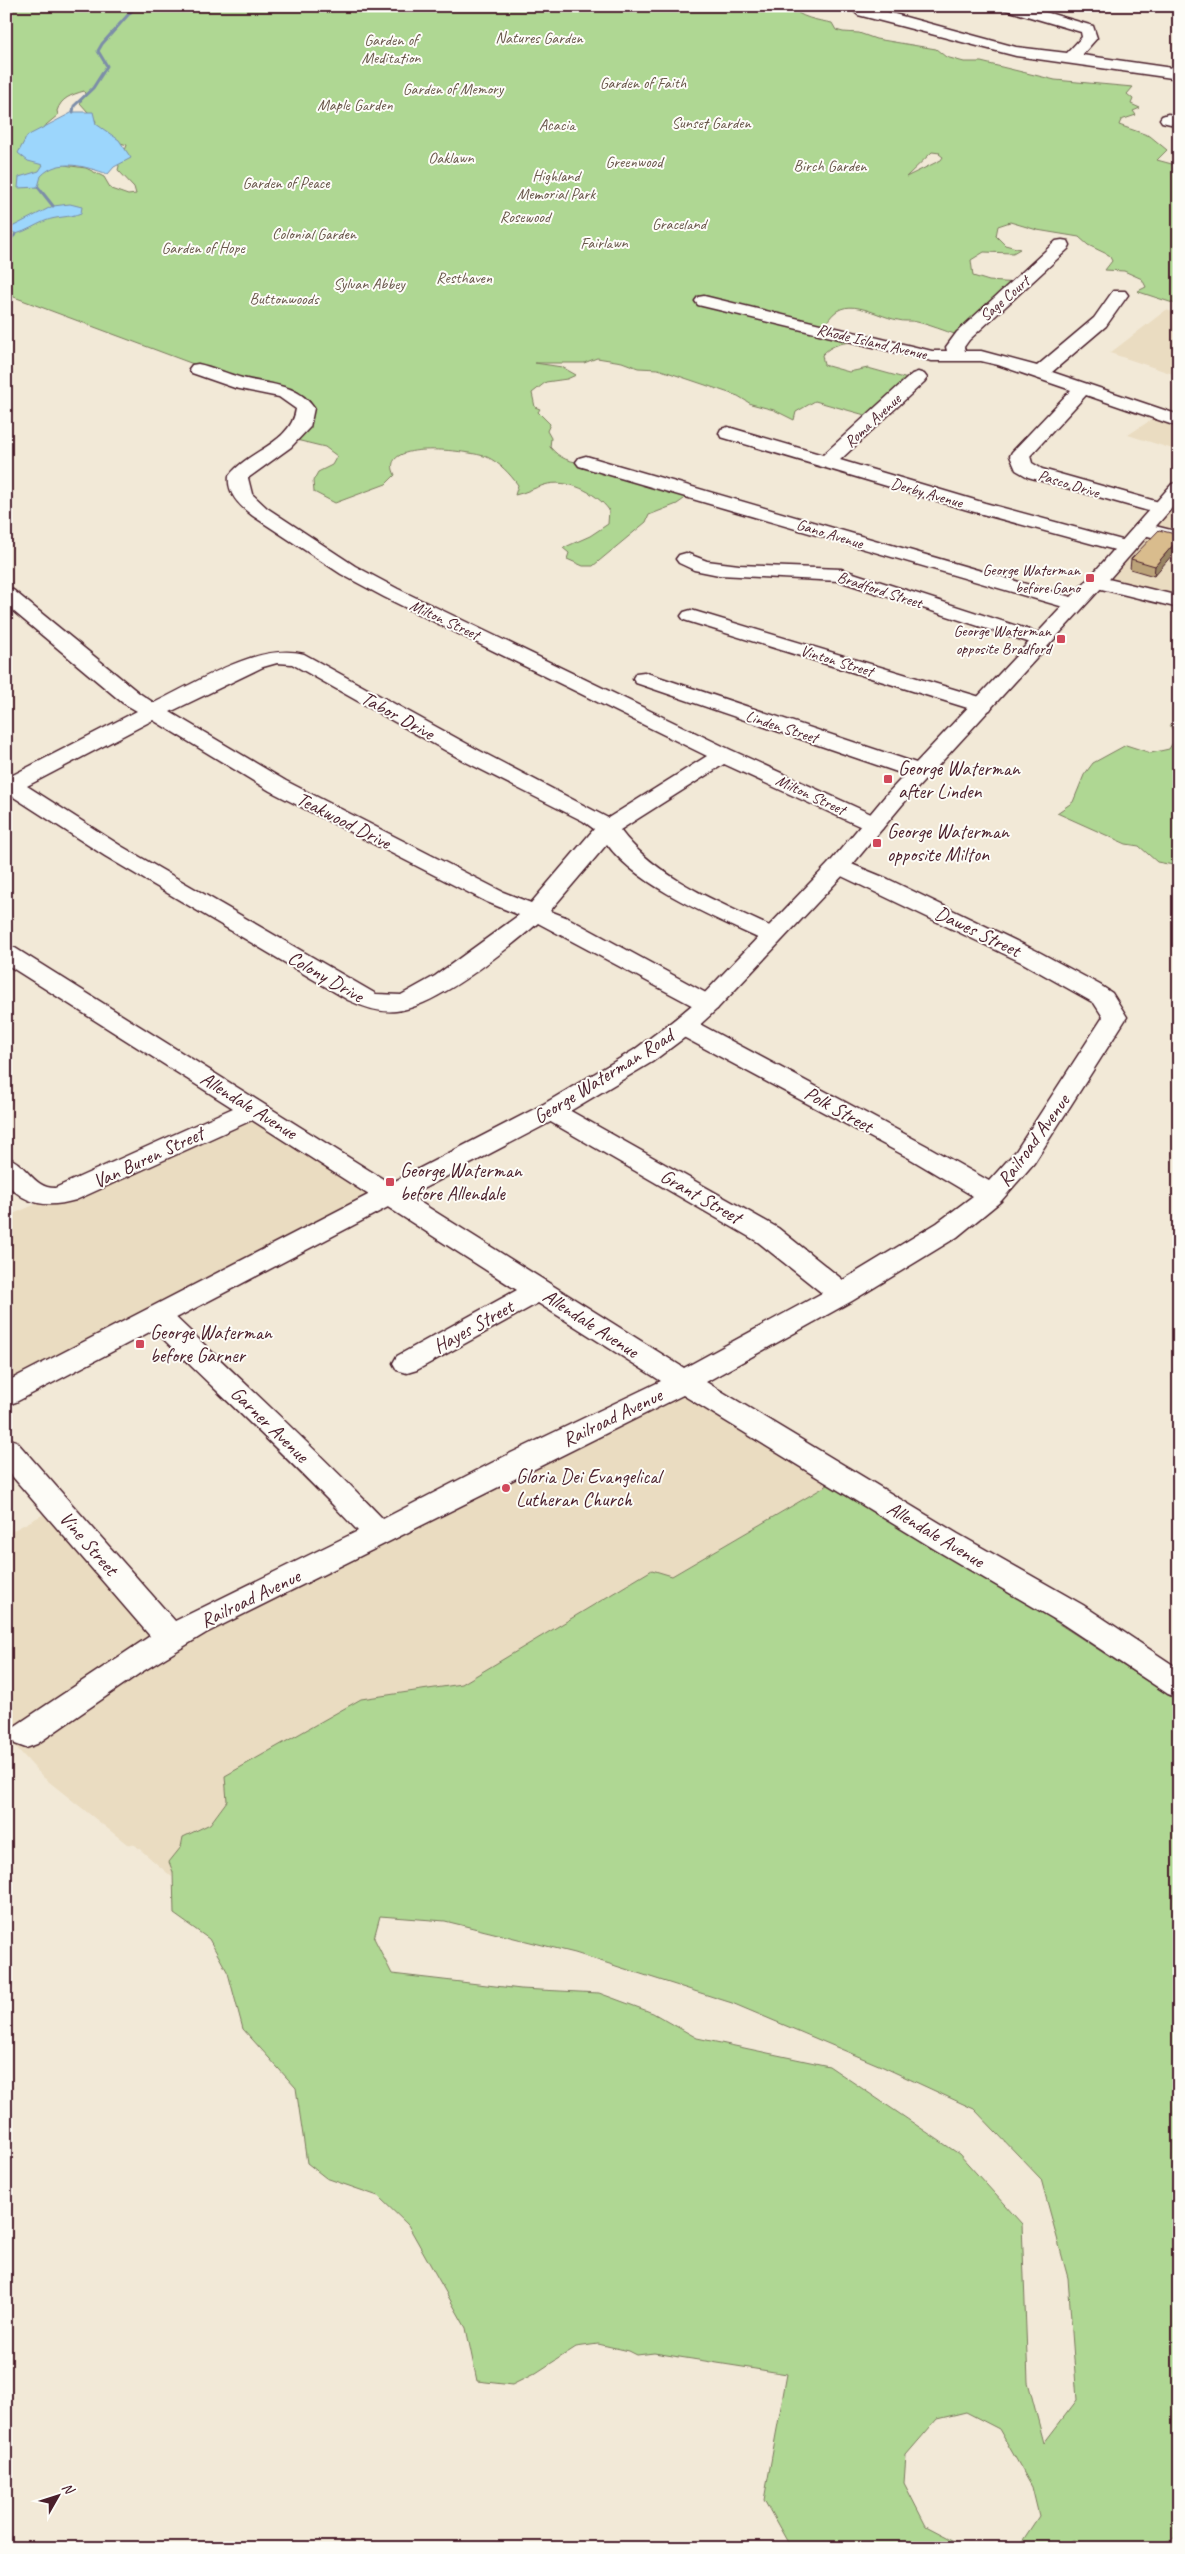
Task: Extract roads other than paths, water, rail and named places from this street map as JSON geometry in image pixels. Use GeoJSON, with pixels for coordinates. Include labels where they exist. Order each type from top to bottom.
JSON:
{"type":"FeatureCollection","features":[{"type":"Feature","properties":{"kind":"street"},"geometry":{"type":"LineString","coordinates":[[855,6],[857,9],[872,14],[1016,51],[1179,74]]}},
{"type":"Feature","properties":{"kind":"street"},"geometry":{"type":"LineString","coordinates":[[1008,6],[1088,29],[1090,38],[1071,58]]}},
{"type":"Feature","properties":{"kind":"street","name":"Sage Court"},"geometry":{"type":"LineString","coordinates":[[958,356],[956,347],[963,336],[1062,245]]}},
{"type":"Feature","properties":{"kind":"street"},"geometry":{"type":"LineString","coordinates":[[1040,373],[1100,322],[1119,295]]}},
{"type":"Feature","properties":{"kind":"street","name":"Rhode Island Avenue"},"geometry":{"type":"LineString","coordinates":[[704,301],[932,356],[981,356],[1040,373],[1179,421]]}},
{"type":"Feature","properties":{"kind":"street","name":"Milton Street"},"geometry":{"type":"LineString","coordinates":[[198,369],[241,384],[284,392],[300,400],[305,408],[303,423],[284,443],[239,476],[237,484],[241,493],[247,502],[260,512],[348,570],[391,593],[723,754],[874,824]]}},
{"type":"Feature","properties":{"kind":"street","name":"Roma Avenue"},"geometry":{"type":"LineString","coordinates":[[826,463],[918,378]]}},
{"type":"Feature","properties":{"kind":"street","name":"Pasco Drive"},"geometry":{"type":"LineString","coordinates":[[1083,388],[1022,452],[1020,456],[1022,466],[1035,473],[1159,508]]}},
{"type":"Feature","properties":{"kind":"street","name":"Derby Avenue"},"geometry":{"type":"LineString","coordinates":[[728,434],[1126,547]]}},
{"type":"Feature","properties":{"kind":"street","name":"Gano Avenue"},"geometry":{"type":"LineString","coordinates":[[586,462],[1074,604]]}},
{"type":"Feature","properties":{"kind":"street","name":"George Waterman Road"},"geometry":{"type":"LineString","coordinates":[[6,1395],[551,1111],[624,1068],[684,1026],[708,1004],[839,866],[920,772],[1096,582],[1159,508],[1179,488]]}},
{"type":"Feature","properties":{"kind":"street"},"geometry":{"type":"LineString","coordinates":[[1143,529],[1179,538]]}},
{"type":"Feature","properties":{"kind":"street","name":"Bradford Street"},"geometry":{"type":"LineString","coordinates":[[686,559],[696,565],[715,570],[823,572],[841,575],[1041,640]]}},
{"type":"Feature","properties":{"kind":"street"},"geometry":{"type":"LineString","coordinates":[[1096,582],[1179,602]]}},
{"type":"Feature","properties":{"kind":"street","name":"Teakwood Drive"},"geometry":{"type":"LineString","coordinates":[[6,594],[131,698],[153,713],[278,786],[469,884],[534,914],[560,923],[708,1004]]}},
{"type":"Feature","properties":{"kind":"street","name":"Vinton Street"},"geometry":{"type":"LineString","coordinates":[[691,616],[982,705]]}},
{"type":"Feature","properties":{"kind":"street","name":"Tabor Drive"},"geometry":{"type":"LineString","coordinates":[[8,785],[95,740],[268,658],[297,658],[472,756],[591,816],[607,828],[623,850],[663,880],[711,907],[772,936]]}},
{"type":"Feature","properties":{"kind":"street","name":"Linden Street"},"geometry":{"type":"LineString","coordinates":[[644,678],[920,772]]}},
{"type":"Feature","properties":{"kind":"street","name":"Colony Drive"},"geometry":{"type":"LineString","coordinates":[[8,785],[113,851],[371,1002],[394,1004],[407,1002],[426,993],[510,935],[534,914],[562,884],[607,828],[723,754]]}},
{"type":"Feature","properties":{"kind":"street","name":"Dawes Street"},"geometry":{"type":"LineString","coordinates":[[839,866],[1030,957],[1091,990],[1103,998],[1109,1008]]}},
{"type":"Feature","properties":{"kind":"street","name":"Allendale Avenue"},"geometry":{"type":"LineString","coordinates":[[6,953],[684,1382],[819,1462],[947,1542],[1072,1614],[1179,1686]]}},
{"type":"Feature","properties":{"kind":"street","name":"Railroad Avenue"},"geometry":{"type":"LineString","coordinates":[[26,1735],[171,1638],[521,1461],[684,1382],[842,1294],[947,1230],[992,1195],[1025,1158],[1115,1018],[1109,1008]]}},
{"type":"Feature","properties":{"kind":"street","name":"Polk Street"},"geometry":{"type":"LineString","coordinates":[[684,1026],[900,1142],[992,1195]]}},
{"type":"Feature","properties":{"kind":"street","name":"Van Buren Street"},"geometry":{"type":"LineString","coordinates":[[6,1166],[31,1193],[41,1197],[54,1198],[67,1194],[254,1109]]}},
{"type":"Feature","properties":{"kind":"street","name":"Grant Street"},"geometry":{"type":"LineString","coordinates":[[551,1111],[719,1204],[768,1236],[842,1294]]}},
{"type":"Feature","properties":{"kind":"street","name":"Hayes Street"},"geometry":{"type":"LineString","coordinates":[[406,1363],[539,1290]]}},
{"type":"Feature","properties":{"kind":"street","name":"Garner Avenue"},"geometry":{"type":"LineString","coordinates":[[158,1317],[321,1473],[379,1534]]}},
{"type":"Feature","properties":{"kind":"street","name":"Vine Street"},"geometry":{"type":"LineString","coordinates":[[6,1449],[171,1638]]}},
{"type":"Feature","properties":{"kind":"water"},"geometry":{"type":"Polygon","coordinates":[[[73,112],[93,112],[96,124],[119,140],[131,158],[114,167],[108,174],[73,165],[56,167],[48,170],[41,176],[38,187],[18,188],[19,177],[39,171],[43,165],[28,161],[18,153],[27,136],[73,112]]]}},
{"type":"Feature","properties":{"kind":"water"},"geometry":{"type":"Polygon","coordinates":[[[70,204],[82,207],[81,213],[50,219],[16,234],[8,229],[53,206],[70,204]]]}},
{"type":"Feature","properties":{"kind":"waterway"},"geometry":{"type":"LineString","coordinates":[[73,112],[74,106],[93,88],[107,66],[98,51],[102,44],[136,6]]}},
{"type":"Feature","properties":{"kind":"waterway"},"geometry":{"type":"LineString","coordinates":[[38,187],[53,206]]}},
{"type":"Feature","properties":{"kind":"waterway"},"geometry":{"type":"LineString","coordinates":[[6,243],[16,234]]}},
{"type":"Feature","properties":{"kind":"place","name":"George Waterman before Gano"},"geometry":{"type":"Point","coordinates":[1090,578]}},
{"type":"Feature","properties":{"kind":"place","name":"George Waterman opposite Bradford"},"geometry":{"type":"Point","coordinates":[1061,639]}},
{"type":"Feature","properties":{"kind":"place","name":"George Waterman after Linden"},"geometry":{"type":"Point","coordinates":[888,779]}},
{"type":"Feature","properties":{"kind":"place","name":"George Waterman opposite Milton"},"geometry":{"type":"Point","coordinates":[877,843]}},
{"type":"Feature","properties":{"kind":"place","name":"George Waterman before Allendale"},"geometry":{"type":"Point","coordinates":[390,1182]}},
{"type":"Feature","properties":{"kind":"place","name":"George Waterman before Garner"},"geometry":{"type":"Point","coordinates":[140,1344]}},
{"type":"Feature","properties":{"kind":"place","name":"Gloria Dei Evangelical Lutheran Church"},"geometry":{"type":"Point","coordinates":[506,1488]}},
{"type":"Feature","properties":{"kind":"park label","name":"Natures Garden"},"geometry":{"type":"Point","coordinates":[539,37]}},
{"type":"Feature","properties":{"kind":"park label","name":"Garden of Meditation"},"geometry":{"type":"Point","coordinates":[391,48]}},
{"type":"Feature","properties":{"kind":"park label","name":"Garden of Faith"},"geometry":{"type":"Point","coordinates":[643,82]}},
{"type":"Feature","properties":{"kind":"park label","name":"Garden of Memory"},"geometry":{"type":"Point","coordinates":[453,88]}},
{"type":"Feature","properties":{"kind":"park label","name":"Maple Garden"},"geometry":{"type":"Point","coordinates":[355,104]}},
{"type":"Feature","properties":{"kind":"park label","name":"Sunset Garden"},"geometry":{"type":"Point","coordinates":[711,122]}},
{"type":"Feature","properties":{"kind":"park label","name":"Acacia"},"geometry":{"type":"Point","coordinates":[557,124]}},
{"type":"Feature","properties":{"kind":"park label","name":"Oaklawn"},"geometry":{"type":"Point","coordinates":[451,157]}},
{"type":"Feature","properties":{"kind":"park label","name":"Greenwood"},"geometry":{"type":"Point","coordinates":[634,161]}},
{"type":"Feature","properties":{"kind":"park label","name":"Birch Garden"},"geometry":{"type":"Point","coordinates":[830,165]}},
{"type":"Feature","properties":{"kind":"park label","name":"Garden of Peace"},"geometry":{"type":"Point","coordinates":[286,182]}},
{"type":"Feature","properties":{"kind":"park label","name":"Highland Memorial Park"},"geometry":{"type":"Point","coordinates":[556,184]}},
{"type":"Feature","properties":{"kind":"park label","name":"Rosewood"},"geometry":{"type":"Point","coordinates":[525,216]}},
{"type":"Feature","properties":{"kind":"park label","name":"Graceland"},"geometry":{"type":"Point","coordinates":[679,223]}},
{"type":"Feature","properties":{"kind":"park label","name":"Colonial Garden"},"geometry":{"type":"Point","coordinates":[314,233]}},
{"type":"Feature","properties":{"kind":"park label","name":"Fairlawn"},"geometry":{"type":"Point","coordinates":[604,242]}},
{"type":"Feature","properties":{"kind":"park label","name":"Garden of Hope"},"geometry":{"type":"Point","coordinates":[203,247]}},
{"type":"Feature","properties":{"kind":"park label","name":"Resthaven"},"geometry":{"type":"Point","coordinates":[464,277]}},
{"type":"Feature","properties":{"kind":"park label","name":"Sylvan Abbey"},"geometry":{"type":"Point","coordinates":[369,283]}},
{"type":"Feature","properties":{"kind":"park label","name":"Buttonwoods"},"geometry":{"type":"Point","coordinates":[284,298]}}]}
